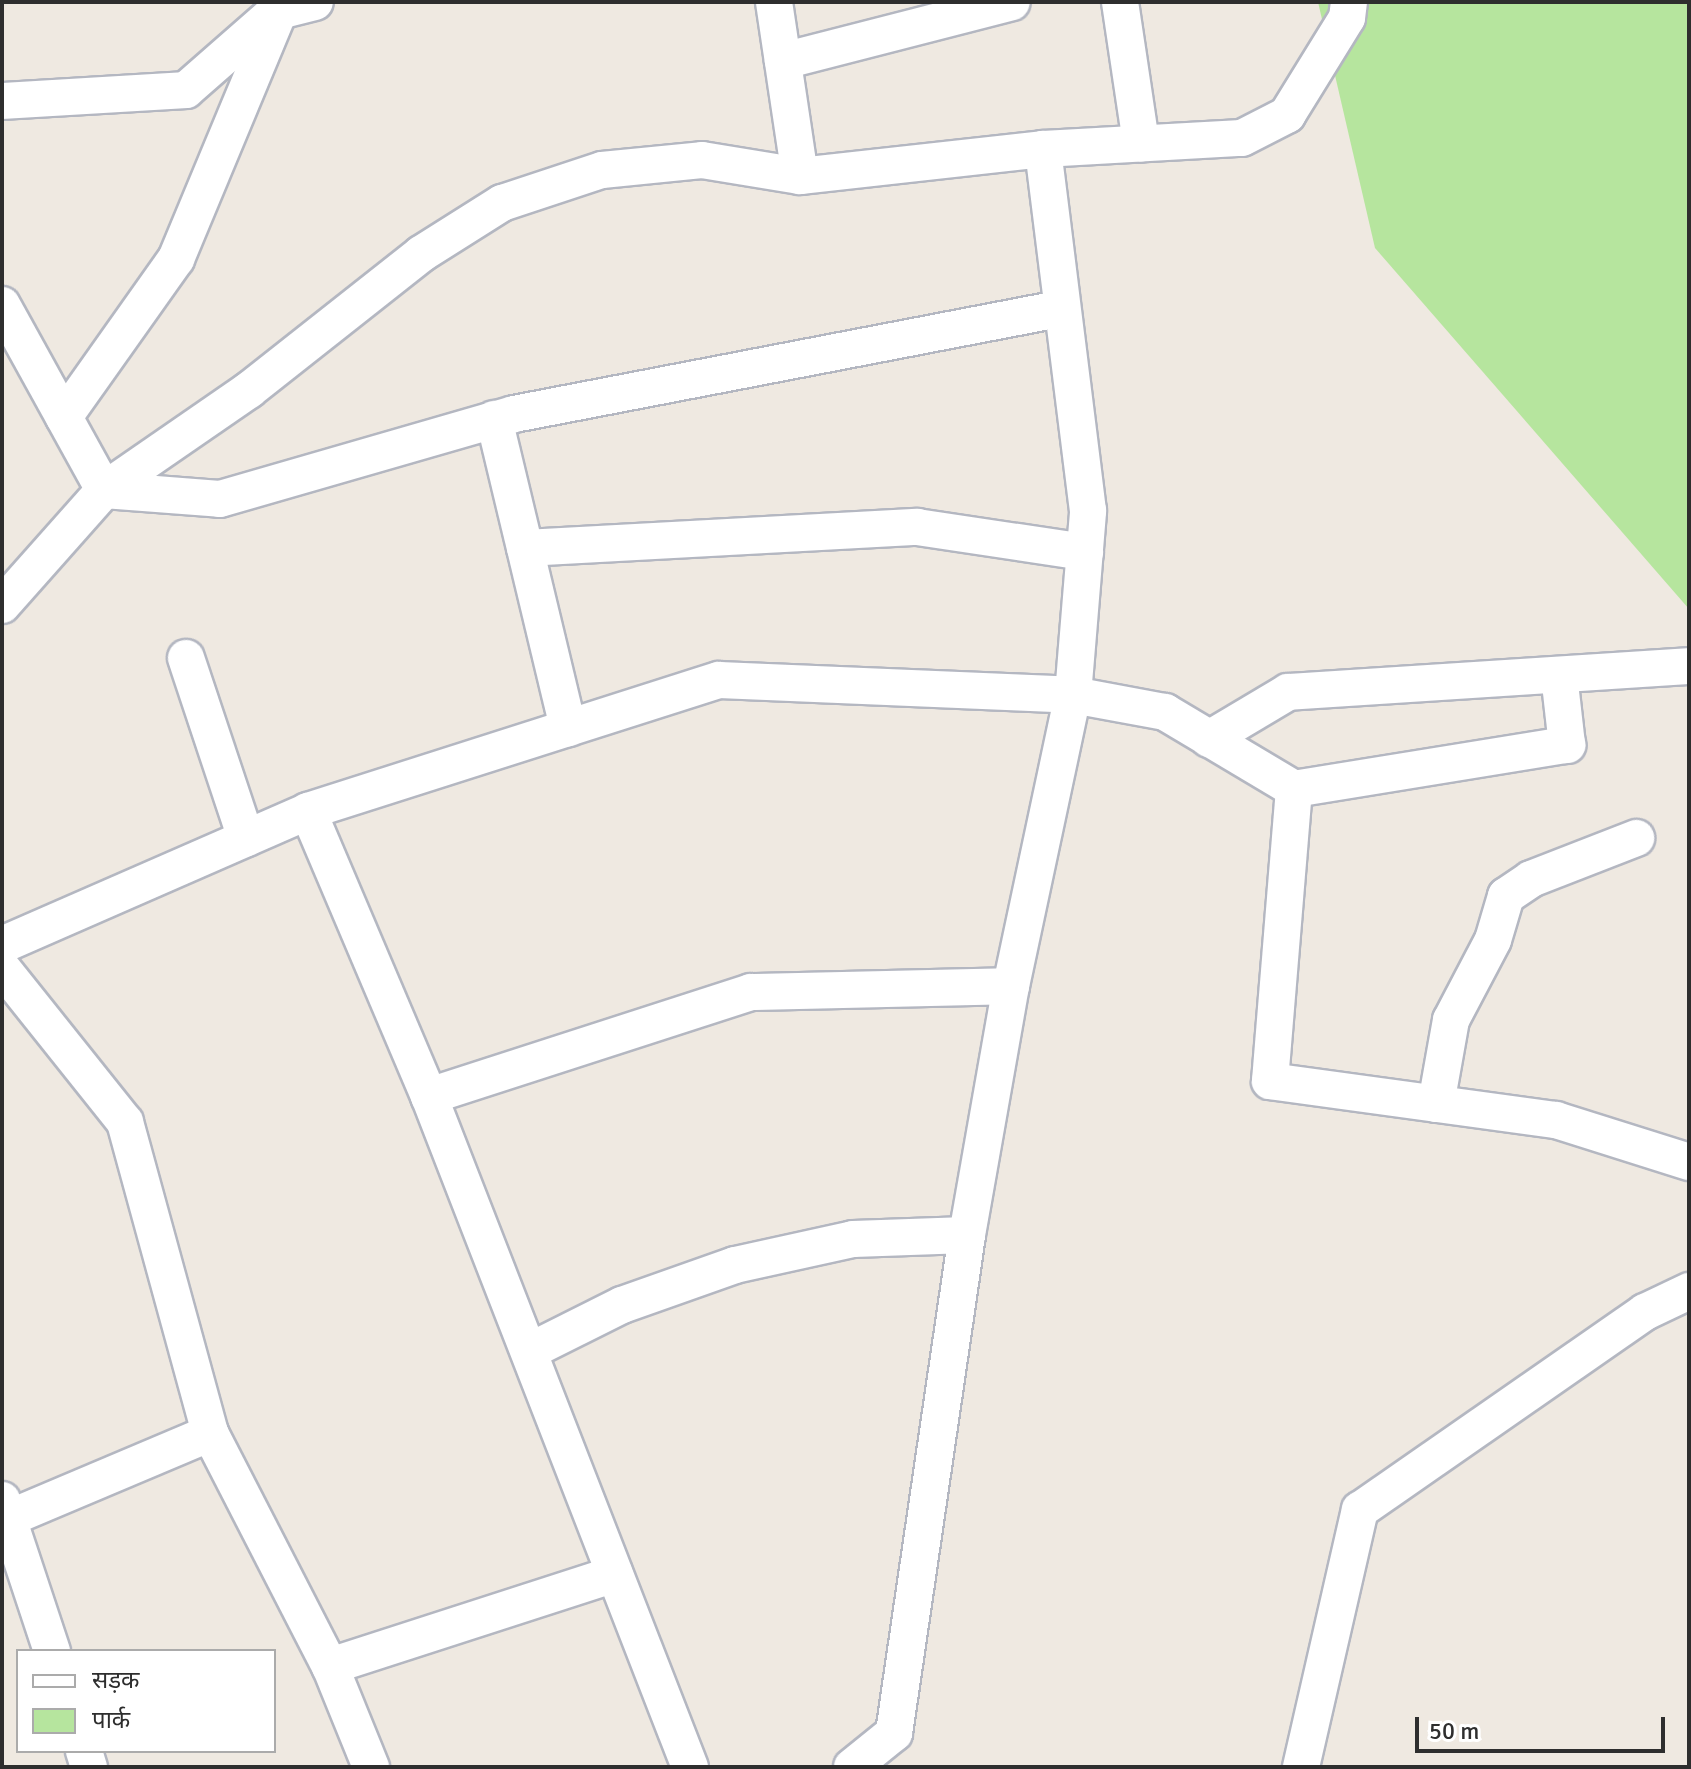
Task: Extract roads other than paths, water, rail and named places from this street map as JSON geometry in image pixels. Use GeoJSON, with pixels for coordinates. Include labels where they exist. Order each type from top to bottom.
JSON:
{"type":"FeatureCollection","features":[{"type":"Feature","properties":{"kind":"street"},"geometry":{"type":"LineString","coordinates":[[2,101],[186,90],[279,7],[315,2]]}},
{"type":"Feature","properties":{"kind":"street"},"geometry":{"type":"LineString","coordinates":[[774,2],[800,176]]}},
{"type":"Feature","properties":{"kind":"street"},"geometry":{"type":"LineString","coordinates":[[783,61],[1012,2]]}},
{"type":"Feature","properties":{"kind":"street"},"geometry":{"type":"LineString","coordinates":[[1120,2],[1141,143]]}},
{"type":"Feature","properties":{"kind":"street"},"geometry":{"type":"LineString","coordinates":[[2,605],[104,490],[249,390],[421,254],[502,203],[602,170],[702,160],[800,176],[1043,149],[1242,138],[1287,115],[1347,18],[1349,2]]}},
{"type":"Feature","properties":{"kind":"street"},"geometry":{"type":"LineString","coordinates":[[70,427],[176,259],[279,7]]}},
{"type":"Feature","properties":{"kind":"street"},"geometry":{"type":"LineString","coordinates":[[852,1767],[894,1733],[967,1235],[1011,986],[1073,695],[1088,511],[1059,309],[1043,149]]}},
{"type":"Feature","properties":{"kind":"street"},"geometry":{"type":"LineString","coordinates":[[2,305],[104,490]]}},
{"type":"Feature","properties":{"kind":"street"},"geometry":{"type":"LineString","coordinates":[[104,490],[220,499],[494,419],[1059,309]]}},
{"type":"Feature","properties":{"kind":"street"},"geometry":{"type":"LineString","coordinates":[[494,419],[568,728]]}},
{"type":"Feature","properties":{"kind":"street"},"geometry":{"type":"LineString","coordinates":[[525,548],[917,527],[1085,552]]}},
{"type":"Feature","properties":{"kind":"street"},"geometry":{"type":"LineString","coordinates":[[186,658],[246,838]]}},
{"type":"Feature","properties":{"kind":"street"},"geometry":{"type":"LineString","coordinates":[[1209,739],[1288,692],[1689,666]]}},
{"type":"Feature","properties":{"kind":"street"},"geometry":{"type":"LineString","coordinates":[[2,945],[308,811],[719,680],[1073,695],[1165,712],[1294,789],[1567,745],[1559,675]]}},
{"type":"Feature","properties":{"kind":"street"},"geometry":{"type":"LineString","coordinates":[[1294,789],[1270,1081],[1556,1120],[1689,1162]]}},
{"type":"Feature","properties":{"kind":"street"},"geometry":{"type":"LineString","coordinates":[[308,811],[429,1096],[690,1767]]}},
{"type":"Feature","properties":{"kind":"street"},"geometry":{"type":"LineString","coordinates":[[1436,1104],[1448,1030],[1493,940],[1506,896],[1531,879],[1636,838]]}},
{"type":"Feature","properties":{"kind":"street"},"geometry":{"type":"LineString","coordinates":[[7,986],[125,1122],[210,1433],[330,1666],[362,1763]]}},
{"type":"Feature","properties":{"kind":"street"},"geometry":{"type":"LineString","coordinates":[[429,1096],[751,992],[1011,986]]}},
{"type":"Feature","properties":{"kind":"street"},"geometry":{"type":"LineString","coordinates":[[530,1351],[622,1305],[735,1265],[853,1239],[967,1235]]}},
{"type":"Feature","properties":{"kind":"street"},"geometry":{"type":"LineString","coordinates":[[1301,1767],[1360,1510],[1645,1312],[1689,1291]]}},
{"type":"Feature","properties":{"kind":"street"},"geometry":{"type":"LineString","coordinates":[[51,1649],[5,1513],[210,1433]]}},
{"type":"Feature","properties":{"kind":"street"},"geometry":{"type":"LineString","coordinates":[[330,1666],[614,1574]]}}]}
